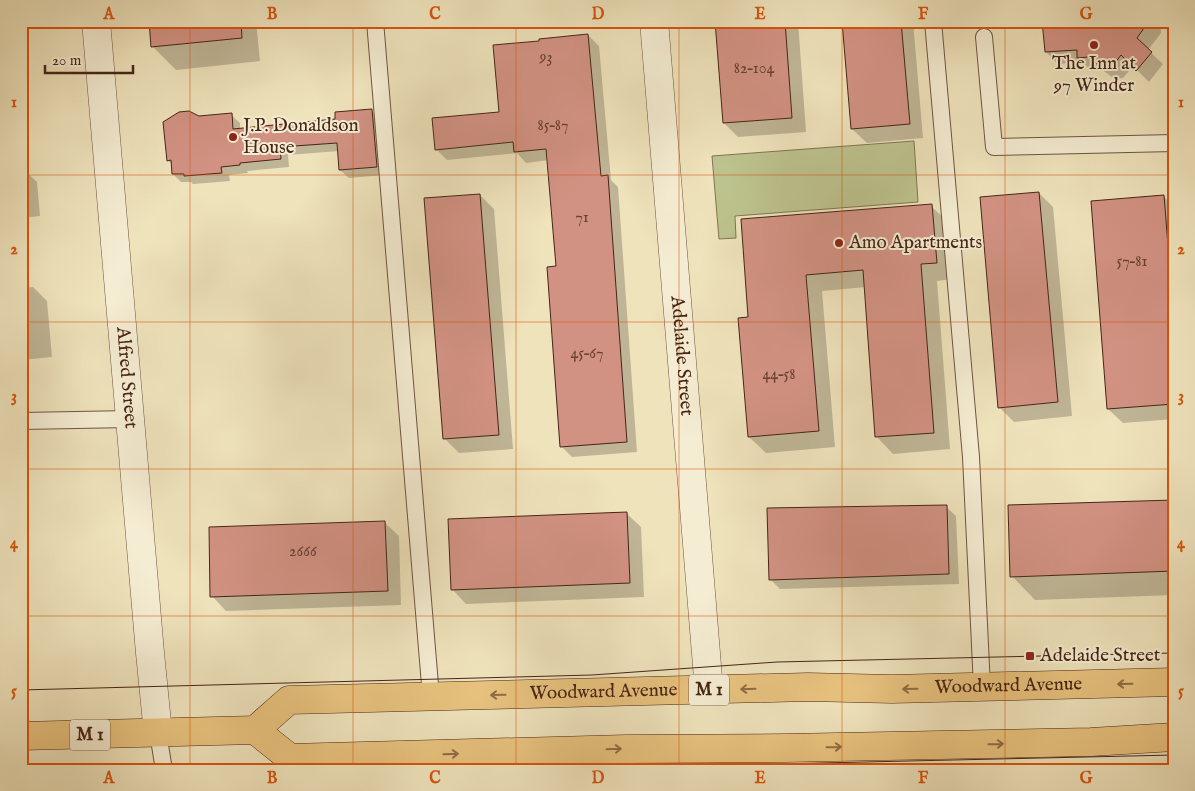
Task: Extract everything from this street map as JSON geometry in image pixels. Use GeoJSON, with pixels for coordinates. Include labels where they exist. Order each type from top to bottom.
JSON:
{"type":"FeatureCollection","features":[{"type":"Feature","properties":{"kind":"main road","name":"Woodward Avenue"},"geometry":{"type":"LineString","coordinates":[[255,730],[289,700],[808,687],[892,689],[1174,682]]}},
{"type":"Feature","properties":{"kind":"main road","name":"M 1"},"geometry":{"type":"LineString","coordinates":[[21,736],[255,730]]}},
{"type":"Feature","properties":{"kind":"main road"},"geometry":{"type":"LineString","coordinates":[[255,730],[290,758],[419,762],[626,749],[795,748],[1081,742],[1174,737]]}},
{"type":"Feature","properties":{"kind":"street","name":"Alfred Street"},"geometry":{"type":"LineString","coordinates":[[96,21],[158,733]]}},
{"type":"Feature","properties":{"kind":"street","name":"Adelaide Street"},"geometry":{"type":"LineString","coordinates":[[654,21],[709,690]]}},
{"type":"Feature","properties":{"kind":"lane"},"geometry":{"type":"LineString","coordinates":[[376,21],[431,697]]}},
{"type":"Feature","properties":{"kind":"lane"},"geometry":{"type":"LineString","coordinates":[[933,21],[971,457],[982,687]]}},
{"type":"Feature","properties":{"kind":"lane"},"geometry":{"type":"LineString","coordinates":[[984,37],[994,147],[1174,143]]}},
{"type":"Feature","properties":{"kind":"lane"},"geometry":{"type":"LineString","coordinates":[[21,421],[131,419]]}},
{"type":"Feature","properties":{"kind":"lane"},"geometry":{"type":"LineString","coordinates":[[158,733],[164,770]]}},
{"type":"Feature","properties":{"kind":"green space"},"geometry":{"type":"Polygon","coordinates":[[[914,141],[918,202],[735,216],[736,238],[719,239],[712,156],[914,141]]]}},
{"type":"Feature","properties":{"kind":"building"},"geometry":{"type":"Polygon","coordinates":[[[149,21],[241,21],[242,38],[151,47],[149,21]]]}},
{"type":"Feature","properties":{"kind":"building"},"geometry":{"type":"Polygon","coordinates":[[[715,21],[785,21],[792,118],[723,123],[715,21]]]}},
{"type":"Feature","properties":{"kind":"building"},"geometry":{"type":"Polygon","coordinates":[[[842,21],[901,21],[910,124],[851,129],[842,21]]]}},
{"type":"Feature","properties":{"kind":"building","name":"The Inn at 97 Winder"},"geometry":{"type":"Polygon","coordinates":[[[1042,21],[1149,21],[1137,38],[1152,52],[1136,71],[1121,55],[1112,67],[1102,68],[1088,57],[1077,58],[1077,50],[1045,52],[1042,21]]]}},
{"type":"Feature","properties":{"kind":"building"},"geometry":{"type":"Polygon","coordinates":[[[588,34],[601,176],[608,175],[627,442],[560,447],[547,267],[556,266],[546,149],[514,152],[513,142],[435,150],[432,118],[499,112],[493,45],[588,34]]]}},
{"type":"Feature","properties":{"kind":"building","name":"J.P. Donaldson House"},"geometry":{"type":"Polygon","coordinates":[[[372,109],[377,167],[339,170],[337,143],[280,147],[281,159],[221,167],[222,173],[184,176],[184,174],[172,174],[171,160],[167,161],[163,122],[179,112],[189,111],[199,116],[232,113],[233,129],[335,119],[335,112],[372,109]]]}},
{"type":"Feature","properties":{"kind":"building"},"geometry":{"type":"Polygon","coordinates":[[[1039,192],[1058,402],[998,408],[980,197],[1039,192]]]}},
{"type":"Feature","properties":{"kind":"building"},"geometry":{"type":"Polygon","coordinates":[[[480,194],[499,435],[443,439],[424,198],[480,194]]]}},
{"type":"Feature","properties":{"kind":"building"},"geometry":{"type":"Polygon","coordinates":[[[1164,195],[1174,322],[1174,404],[1107,409],[1091,201],[1164,195]]]}},
{"type":"Feature","properties":{"kind":"building"},"geometry":{"type":"Polygon","coordinates":[[[932,204],[937,263],[921,264],[934,433],[875,437],[863,270],[806,275],[819,431],[748,437],[738,318],[748,317],[741,219],[932,204]]]}},
{"type":"Feature","properties":{"kind":"building"},"geometry":{"type":"Polygon","coordinates":[[[1174,500],[1174,571],[1010,577],[1008,505],[1174,500]]]}},
{"type":"Feature","properties":{"kind":"building"},"geometry":{"type":"Polygon","coordinates":[[[947,505],[949,574],[769,580],[767,508],[947,505]]]}},
{"type":"Feature","properties":{"kind":"building"},"geometry":{"type":"Polygon","coordinates":[[[627,512],[630,583],[451,590],[448,519],[627,512]]]}},
{"type":"Feature","properties":{"kind":"building"},"geometry":{"type":"Polygon","coordinates":[[[385,521],[388,591],[210,597],[209,527],[385,521]]]}},
{"type":"Feature","properties":{"kind":"tram line"},"geometry":{"type":"LineString","coordinates":[[21,690],[592,675],[777,662],[1174,653]]}},
{"type":"Feature","properties":{"kind":"tram line"},"geometry":{"type":"LineString","coordinates":[[511,770],[1174,755]]}},
{"type":"Feature","properties":{"kind":"place","name":"The Inn at 97 Winder"},"geometry":{"type":"Point","coordinates":[1094,45]}},
{"type":"Feature","properties":{"kind":"place","name":"J.P. Donaldson House"},"geometry":{"type":"Point","coordinates":[233,137]}},
{"type":"Feature","properties":{"kind":"place","name":"Amo Apartments"},"geometry":{"type":"Point","coordinates":[839,243]}},
{"type":"Feature","properties":{"kind":"place","name":"Adelaide Street"},"geometry":{"type":"Point","coordinates":[1030,656]}}]}
